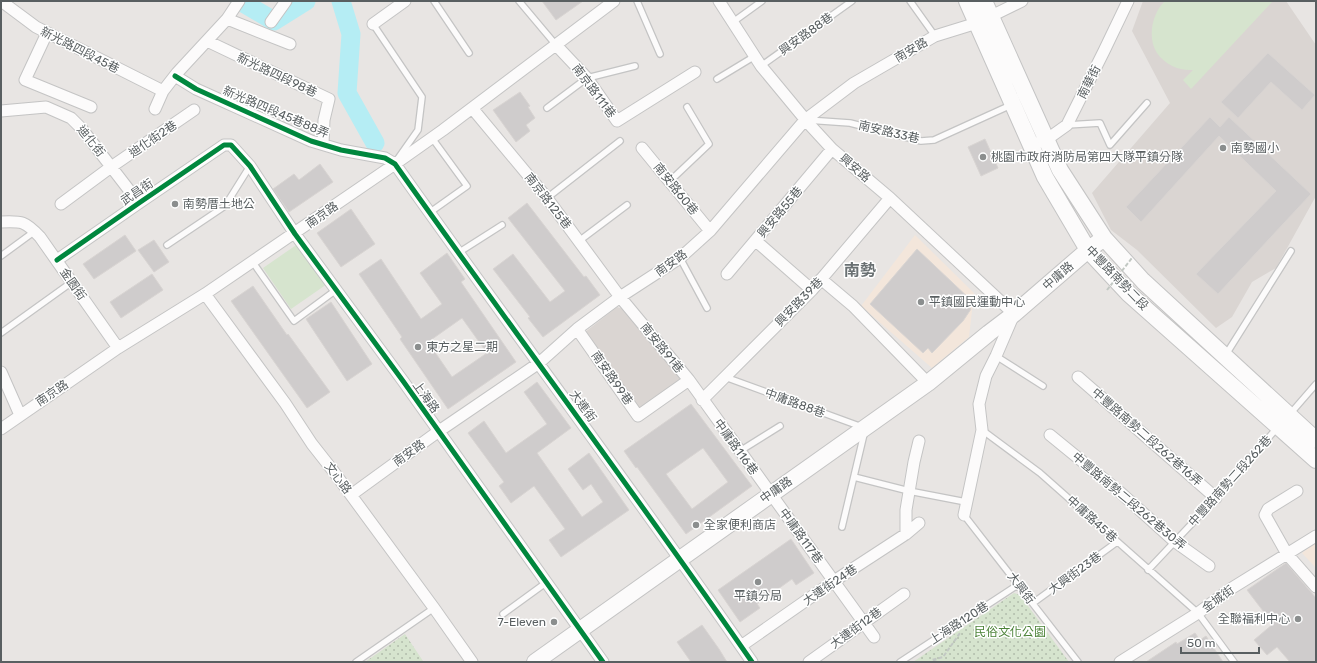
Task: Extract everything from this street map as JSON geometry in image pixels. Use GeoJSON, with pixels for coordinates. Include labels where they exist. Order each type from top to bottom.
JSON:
{"type":"FeatureCollection","features":[{"type":"Feature","properties":{"kind":"main road","name":"中豐路南勢二段"},"geometry":{"type":"LineString","coordinates":[[967,1],[984,19],[1060,170],[1104,238],[1143,281],[1225,356],[1284,421],[1316,460]]}},
{"type":"Feature","properties":{"kind":"main road","name":"中豐路南勢二段"},"geometry":{"type":"LineString","coordinates":[[984,1],[984,19],[1013,104],[1045,177],[1088,250],[1129,294],[1284,421],[1316,440]]}},
{"type":"Feature","properties":{"kind":"main road","name":"中庸路"},"geometry":{"type":"LineString","coordinates":[[535,662],[928,383],[1014,314],[1104,238]]}},
{"type":"Feature","properties":{"kind":"street","name":"新光路四段45巷"},"geometry":{"type":"LineString","coordinates":[[2,1],[36,27],[163,91]]}},
{"type":"Feature","properties":{"kind":"street"},"geometry":{"type":"LineString","coordinates":[[155,109],[163,91],[229,16],[239,1]]}},
{"type":"Feature","properties":{"kind":"street"},"geometry":{"type":"LineString","coordinates":[[270,22],[286,1]]}},
{"type":"Feature","properties":{"kind":"street"},"geometry":{"type":"LineString","coordinates":[[373,24],[405,1]]}},
{"type":"Feature","properties":{"kind":"street","name":"南京路"},"geometry":{"type":"LineString","coordinates":[[1,429],[118,348],[205,294],[395,164],[432,138],[614,1]]}},
{"type":"Feature","properties":{"kind":"street","name":"興安路"},"geometry":{"type":"LineString","coordinates":[[719,1],[761,66],[805,120],[832,149],[890,198],[1014,314]]}},
{"type":"Feature","properties":{"kind":"street","name":"南安路"},"geometry":{"type":"LineString","coordinates":[[351,495],[439,431],[539,363],[577,329],[620,297],[680,258],[710,231],[805,120],[854,83],[935,36],[984,19],[1022,1]]}},
{"type":"Feature","properties":{"kind":"street","name":"南華街"},"geometry":{"type":"LineString","coordinates":[[1031,145],[1046,140],[1067,125],[1125,3]]}},
{"type":"Feature","properties":{"kind":"street"},"geometry":{"type":"LineString","coordinates":[[229,16],[290,44]]}},
{"type":"Feature","properties":{"kind":"street"},"geometry":{"type":"LineString","coordinates":[[47,33],[25,80],[91,107]]}},
{"type":"Feature","properties":{"kind":"street","name":"新光路四段98巷"},"geometry":{"type":"LineString","coordinates":[[207,41],[329,99],[324,120],[323,144]]}},
{"type":"Feature","properties":{"kind":"street","name":"南京路111巷"},"geometry":{"type":"LineString","coordinates":[[556,45],[587,78],[617,121],[695,72]]}},
{"type":"Feature","properties":{"kind":"street","name":"新光路四段45巷88弄"},"geometry":{"type":"LineString","coordinates":[[175,76],[196,89],[311,141],[341,150],[385,158],[395,164]]}},
{"type":"Feature","properties":{"kind":"street","name":"迪化街"},"geometry":{"type":"LineString","coordinates":[[1,111],[46,107],[71,118],[82,128],[139,203]]}},
{"type":"Feature","properties":{"kind":"street","name":"南京路125巷"},"geometry":{"type":"LineString","coordinates":[[472,108],[547,198],[620,297]]}},
{"type":"Feature","properties":{"kind":"street","name":"迪化街2巷"},"geometry":{"type":"LineString","coordinates":[[61,204],[111,167],[194,110]]}},
{"type":"Feature","properties":{"kind":"street","name":"武昌街"},"geometry":{"type":"LineString","coordinates":[[57,260],[224,145],[231,145]]}},
{"type":"Feature","properties":{"kind":"street","name":"上海路"},"geometry":{"type":"LineString","coordinates":[[231,145],[250,166],[294,234],[439,431],[603,662]]}},
{"type":"Feature","properties":{"kind":"street","name":"南安路60巷"},"geometry":{"type":"LineString","coordinates":[[642,148],[710,231]]}},
{"type":"Feature","properties":{"kind":"street","name":"興安路55巷"},"geometry":{"type":"LineString","coordinates":[[727,274],[832,149]]}},
{"type":"Feature","properties":{"kind":"street","name":"大連街"},"geometry":{"type":"LineString","coordinates":[[395,164],[680,559],[752,662]]}},
{"type":"Feature","properties":{"kind":"street","name":"興安路39巷"},"geometry":{"type":"LineString","coordinates":[[702,400],[812,290],[890,198]]}},
{"type":"Feature","properties":{"kind":"street","name":"金園街"},"geometry":{"type":"LineString","coordinates":[[1,222],[18,221],[30,226],[35,231],[118,348]]}},
{"type":"Feature","properties":{"kind":"street"},"geometry":{"type":"LineString","coordinates":[[756,240],[812,290]]}},
{"type":"Feature","properties":{"kind":"street"},"geometry":{"type":"LineString","coordinates":[[821,279],[853,306],[928,383]]}},
{"type":"Feature","properties":{"kind":"street","name":"文心路"},"geometry":{"type":"LineString","coordinates":[[205,294],[276,390],[312,444],[434,608],[472,662]]}},
{"type":"Feature","properties":{"kind":"street","name":"南安路91巷"},"geometry":{"type":"LineString","coordinates":[[620,297],[689,380],[702,400]]}},
{"type":"Feature","properties":{"kind":"street","name":"中庸路"},"geometry":{"type":"LineString","coordinates":[[964,515],[982,430],[979,404],[986,376],[1014,314]]}},
{"type":"Feature","properties":{"kind":"street","name":"南安路99巷"},"geometry":{"type":"LineString","coordinates":[[577,329],[638,416],[689,380]]}},
{"type":"Feature","properties":{"kind":"street"},"geometry":{"type":"LineString","coordinates":[[1,372],[20,415]]}},
{"type":"Feature","properties":{"kind":"street","name":"中豐路南勢二段262巷16弄"},"geometry":{"type":"LineString","coordinates":[[1078,377],[1216,498]]}},
{"type":"Feature","properties":{"kind":"street","name":"中庸路116巷"},"geometry":{"type":"LineString","coordinates":[[702,400],[770,494]]}},
{"type":"Feature","properties":{"kind":"street","name":"中豐路南勢二段262巷30弄"},"geometry":{"type":"LineString","coordinates":[[1050,435],[1121,493],[1174,541],[1209,566]]}},
{"type":"Feature","properties":{"kind":"street"},"geometry":{"type":"LineString","coordinates":[[906,534],[906,510],[919,441]]}},
{"type":"Feature","properties":{"kind":"street"},"geometry":{"type":"LineString","coordinates":[[1297,491],[1268,509],[1265,515],[1287,554],[1316,587]]}},
{"type":"Feature","properties":{"kind":"street","name":"中庸路117巷"},"geometry":{"type":"LineString","coordinates":[[770,494],[874,637]]}},
{"type":"Feature","properties":{"kind":"street","name":"大連街24巷"},"geometry":{"type":"LineString","coordinates":[[741,646],[906,534],[919,523]]}},
{"type":"Feature","properties":{"kind":"street","name":"金城街"},"geometry":{"type":"LineString","coordinates":[[1120,662],[1198,613],[1232,588],[1316,536]]}},
{"type":"Feature","properties":{"kind":"street","name":"大連街12巷"},"geometry":{"type":"LineString","coordinates":[[809,662],[904,594]]}},
{"type":"Feature","properties":{"kind":"lane"},"geometry":{"type":"LineString","coordinates":[[434,1],[469,53]]}},
{"type":"Feature","properties":{"kind":"lane"},"geometry":{"type":"LineString","coordinates":[[519,1],[556,45]]}},
{"type":"Feature","properties":{"kind":"lane"},"geometry":{"type":"LineString","coordinates":[[637,1],[660,54]]}},
{"type":"Feature","properties":{"kind":"lane"},"geometry":{"type":"LineString","coordinates":[[733,22],[762,1]]}},
{"type":"Feature","properties":{"kind":"lane","name":"興安路88巷"},"geometry":{"type":"LineString","coordinates":[[761,66],[852,1]]}},
{"type":"Feature","properties":{"kind":"lane"},"geometry":{"type":"LineString","coordinates":[[910,1],[935,36]]}},
{"type":"Feature","properties":{"kind":"lane"},"geometry":{"type":"LineString","coordinates":[[373,24],[422,97],[418,130],[395,164]]}},
{"type":"Feature","properties":{"kind":"lane"},"geometry":{"type":"LineString","coordinates":[[717,79],[755,56]]}},
{"type":"Feature","properties":{"kind":"lane"},"geometry":{"type":"LineString","coordinates":[[547,108],[587,78],[635,66]]}},
{"type":"Feature","properties":{"kind":"lane"},"geometry":{"type":"LineString","coordinates":[[1067,125],[1100,123],[1110,145],[1147,103]]}},
{"type":"Feature","properties":{"kind":"lane","name":"南安路33巷"},"geometry":{"type":"LineString","coordinates":[[805,120],[850,123],[921,141],[934,140],[1013,104]]}},
{"type":"Feature","properties":{"kind":"lane"},"geometry":{"type":"LineString","coordinates":[[670,181],[709,144],[687,107]]}},
{"type":"Feature","properties":{"kind":"lane"},"geometry":{"type":"LineString","coordinates":[[429,213],[467,186],[432,138]]}},
{"type":"Feature","properties":{"kind":"lane"},"geometry":{"type":"LineString","coordinates":[[547,198],[620,141]]}},
{"type":"Feature","properties":{"kind":"lane"},"geometry":{"type":"LineString","coordinates":[[167,245],[225,206],[250,166]]}},
{"type":"Feature","properties":{"kind":"lane"},"geometry":{"type":"LineString","coordinates":[[579,241],[627,205]]}},
{"type":"Feature","properties":{"kind":"lane"},"geometry":{"type":"LineString","coordinates":[[458,253],[502,224]]}},
{"type":"Feature","properties":{"kind":"lane"},"geometry":{"type":"LineString","coordinates":[[1,256],[35,231]]}},
{"type":"Feature","properties":{"kind":"lane"},"geometry":{"type":"LineString","coordinates":[[1225,356],[1291,251]]}},
{"type":"Feature","properties":{"kind":"lane"},"geometry":{"type":"LineString","coordinates":[[680,258],[707,308]]}},
{"type":"Feature","properties":{"kind":"lane"},"geometry":{"type":"LineString","coordinates":[[252,261],[294,321],[336,290]]}},
{"type":"Feature","properties":{"kind":"lane"},"geometry":{"type":"LineString","coordinates":[[1,333],[72,282]]}},
{"type":"Feature","properties":{"kind":"lane"},"geometry":{"type":"LineString","coordinates":[[996,356],[1043,386]]}},
{"type":"Feature","properties":{"kind":"lane","name":"中庸路88巷"},"geometry":{"type":"LineString","coordinates":[[725,377],[865,428]]}},
{"type":"Feature","properties":{"kind":"lane","name":"中豐路南勢二段262巷"},"geometry":{"type":"LineString","coordinates":[[1148,570],[1216,498],[1316,384]]}},
{"type":"Feature","properties":{"kind":"lane"},"geometry":{"type":"LineString","coordinates":[[740,452],[780,426]]}},
{"type":"Feature","properties":{"kind":"lane"},"geometry":{"type":"LineString","coordinates":[[842,527],[865,428]]}},
{"type":"Feature","properties":{"kind":"lane","name":"中庸路45巷"},"geometry":{"type":"LineString","coordinates":[[982,430],[1040,472],[1148,570],[1198,613],[1234,662]]}},
{"type":"Feature","properties":{"kind":"lane"},"geometry":{"type":"LineString","coordinates":[[854,477],[909,491],[966,502]]}},
{"type":"Feature","properties":{"kind":"lane","name":"大興街"},"geometry":{"type":"LineString","coordinates":[[964,515],[1078,662]]}},
{"type":"Feature","properties":{"kind":"lane","name":"大興街23巷"},"geometry":{"type":"LineString","coordinates":[[1033,603],[1117,542]]}},
{"type":"Feature","properties":{"kind":"lane"},"geometry":{"type":"LineString","coordinates":[[503,614],[547,582]]}},
{"type":"Feature","properties":{"kind":"lane","name":"上海路120巷"},"geometry":{"type":"LineString","coordinates":[[900,662],[1019,584]]}},
{"type":"Feature","properties":{"kind":"lane"},"geometry":{"type":"LineString","coordinates":[[356,662],[434,608]]}},
{"type":"Feature","properties":{"kind":"path"},"geometry":{"type":"LineString","coordinates":[[1107,290],[1132,258]]}},
{"type":"Feature","properties":{"kind":"path"},"geometry":{"type":"LineString","coordinates":[[931,661],[943,657],[960,632]]}},
{"type":"Feature","properties":{"kind":"path"},"geometry":{"type":"LineString","coordinates":[[931,661],[937,662]]}},
{"type":"Feature","properties":{"kind":"shaded area","name":"南勢國小"},"geometry":{"type":"Polygon","coordinates":[[[1143,1],[1286,1],[1316,45],[1316,196],[1276,268],[1252,282],[1232,317],[1216,328],[1137,250],[1111,230],[1092,193],[1170,103],[1132,31],[1143,1]]]}},
{"type":"Feature","properties":{"kind":"shaded area","name":"平鎮國民運動中心"},"geometry":{"type":"Polygon","coordinates":[[[915,235],[974,293],[969,337],[932,368],[861,306],[915,235]]]}},
{"type":"Feature","properties":{"kind":"shaded area"},"geometry":{"type":"Polygon","coordinates":[[[617,307],[626,310],[681,380],[641,412],[584,333],[617,307]]]}},
{"type":"Feature","properties":{"kind":"shaded area"},"geometry":{"type":"Polygon","coordinates":[[[1316,542],[1316,568],[1302,553],[1316,542]]]}},
{"type":"Feature","properties":{"kind":"green space"},"geometry":{"type":"Polygon","coordinates":[[[1165,1],[1273,1],[1191,89],[1183,80],[1193,70],[1178,68],[1168,64],[1160,57],[1154,47],[1152,40],[1152,26],[1157,12],[1165,1]]]}},
{"type":"Feature","properties":{"kind":"green space"},"geometry":{"type":"Polygon","coordinates":[[[302,241],[330,282],[291,309],[263,268],[302,241]]]}},
{"type":"Feature","properties":{"kind":"green space","name":"民俗文化公園"},"geometry":{"type":"Polygon","coordinates":[[[1014,593],[1020,595],[1069,662],[913,662],[1014,593]]]}},
{"type":"Feature","properties":{"kind":"green space"},"geometry":{"type":"Polygon","coordinates":[[[405,634],[423,661],[365,662],[405,634]]]}},
{"type":"Feature","properties":{"kind":"building"},"geometry":{"type":"Polygon","coordinates":[[[542,1],[583,1],[556,20],[542,1]]]}},
{"type":"Feature","properties":{"kind":"building"},"geometry":{"type":"Polygon","coordinates":[[[1268,53],[1315,95],[1302,110],[1271,82],[1238,118],[1221,102],[1268,53]]]}},
{"type":"Feature","properties":{"kind":"building"},"geometry":{"type":"Polygon","coordinates":[[[520,92],[530,106],[528,107],[535,118],[526,125],[530,131],[516,142],[493,110],[520,92]]]}},
{"type":"Feature","properties":{"kind":"building"},"geometry":{"type":"Polygon","coordinates":[[[1210,117],[1220,127],[1229,117],[1311,194],[1218,294],[1196,274],[1276,191],[1219,136],[1141,222],[1126,207],[1210,117]]]}},
{"type":"Feature","properties":{"kind":"building","name":"桃園市政府消防局第四大隊平鎮分隊"},"geometry":{"type":"Polygon","coordinates":[[[985,139],[998,168],[981,176],[968,147],[985,139]]]}},
{"type":"Feature","properties":{"kind":"building"},"geometry":{"type":"Polygon","coordinates":[[[320,164],[333,182],[289,212],[273,189],[294,174],[299,180],[320,164]]]}},
{"type":"Feature","properties":{"kind":"building"},"geometry":{"type":"Polygon","coordinates":[[[527,203],[584,277],[586,276],[600,295],[543,337],[528,318],[530,317],[493,269],[513,254],[550,302],[565,291],[508,218],[527,203]]]}},
{"type":"Feature","properties":{"kind":"building"},"geometry":{"type":"Polygon","coordinates":[[[351,209],[375,244],[341,267],[317,233],[351,209]]]}},
{"type":"Feature","properties":{"kind":"building"},"geometry":{"type":"Polygon","coordinates":[[[125,235],[136,251],[94,279],[83,264],[125,235]]]}},
{"type":"Feature","properties":{"kind":"building"},"geometry":{"type":"Polygon","coordinates":[[[154,240],[169,262],[154,272],[138,250],[154,240]]]}},
{"type":"Feature","properties":{"kind":"building","name":"平鎮國民運動中心"},"geometry":{"type":"Polygon","coordinates":[[[917,249],[972,301],[967,306],[971,309],[963,321],[932,353],[928,348],[923,353],[870,304],[917,249]]]}},
{"type":"Feature","properties":{"kind":"building"},"geometry":{"type":"Polygon","coordinates":[[[447,253],[465,279],[461,282],[516,362],[448,409],[400,339],[402,337],[359,274],[381,259],[421,319],[442,304],[420,273],[447,253]],[[462,318],[428,342],[452,377],[487,353],[462,318]]]}},
{"type":"Feature","properties":{"kind":"building"},"geometry":{"type":"Polygon","coordinates":[[[152,274],[163,290],[121,318],[110,302],[152,274]]]}},
{"type":"Feature","properties":{"kind":"building"},"geometry":{"type":"Polygon","coordinates":[[[253,286],[287,335],[288,334],[330,392],[307,408],[231,301],[253,286]]]}},
{"type":"Feature","properties":{"kind":"building"},"geometry":{"type":"Polygon","coordinates":[[[331,302],[372,364],[347,381],[306,319],[331,302]]]}},
{"type":"Feature","properties":{"kind":"building"},"geometry":{"type":"Polygon","coordinates":[[[537,382],[571,428],[537,453],[582,517],[603,502],[591,484],[583,490],[568,469],[589,453],[629,510],[561,557],[549,540],[565,529],[534,486],[511,503],[499,486],[504,482],[468,433],[484,421],[506,453],[547,424],[524,392],[537,382]]]}},
{"type":"Feature","properties":{"kind":"building"},"geometry":{"type":"Polygon","coordinates":[[[691,404],[752,486],[686,534],[624,451],[691,404]],[[703,448],[666,474],[692,509],[728,482],[703,448]]]}},
{"type":"Feature","properties":{"kind":"building","name":"平鎮分局"},"geometry":{"type":"Polygon","coordinates":[[[791,539],[814,573],[796,585],[792,579],[757,604],[760,608],[740,622],[718,590],[791,539]]]}},
{"type":"Feature","properties":{"kind":"building"},"geometry":{"type":"Polygon","coordinates":[[[1286,563],[1316,598],[1316,662],[1290,662],[1277,647],[1267,655],[1254,640],[1273,624],[1247,590],[1286,563]]]}},
{"type":"Feature","properties":{"kind":"building"},"geometry":{"type":"Polygon","coordinates":[[[702,625],[727,662],[691,662],[677,642],[702,625]]]}},
{"type":"Feature","properties":{"kind":"building"},"geometry":{"type":"Polygon","coordinates":[[[1195,633],[1200,640],[1206,636],[1223,662],[1146,662],[1176,642],[1177,644],[1195,633]]]}},
{"type":"Feature","properties":{"kind":"waterway"},"geometry":{"type":"LineString","coordinates":[[240,1],[274,21],[306,1]]}},
{"type":"Feature","properties":{"kind":"waterway"},"geometry":{"type":"LineString","coordinates":[[341,1],[351,34],[347,93],[375,143]]}},
{"type":"Feature","properties":{"kind":"cycle path"},"geometry":{"type":"LineString","coordinates":[[175,76],[196,89],[311,141],[341,150],[385,158],[395,164],[664,537],[752,662]]}},
{"type":"Feature","properties":{"kind":"cycle path"},"geometry":{"type":"LineString","coordinates":[[57,260],[224,145],[231,145],[250,166],[295,234],[403,381],[603,662]]}},
{"type":"Feature","properties":{"kind":"place","name":"南勢國小"},"geometry":{"type":"Point","coordinates":[1223,148]}},
{"type":"Feature","properties":{"kind":"place","name":"桃園市政府消防局第四大隊平鎮分隊"},"geometry":{"type":"Point","coordinates":[983,157]}},
{"type":"Feature","properties":{"kind":"place","name":"南勢厝土地公"},"geometry":{"type":"Point","coordinates":[175,204]}},
{"type":"Feature","properties":{"kind":"place","name":"平鎮國民運動中心"},"geometry":{"type":"Point","coordinates":[921,302]}},
{"type":"Feature","properties":{"kind":"place","name":"東方之星二期"},"geometry":{"type":"Point","coordinates":[418,347]}},
{"type":"Feature","properties":{"kind":"place","name":"全家便利商店"},"geometry":{"type":"Point","coordinates":[696,525]}},
{"type":"Feature","properties":{"kind":"place","name":"平鎮分局"},"geometry":{"type":"Point","coordinates":[758,582]}},
{"type":"Feature","properties":{"kind":"place","name":"全聯福利中心"},"geometry":{"type":"Point","coordinates":[1298,619]}},
{"type":"Feature","properties":{"kind":"place","name":"7-Eleven"},"geometry":{"type":"Point","coordinates":[554,622]}},
{"type":"Feature","properties":{"kind":"district","name":"南勢"},"geometry":{"type":"Point","coordinates":[860,270]}}]}
